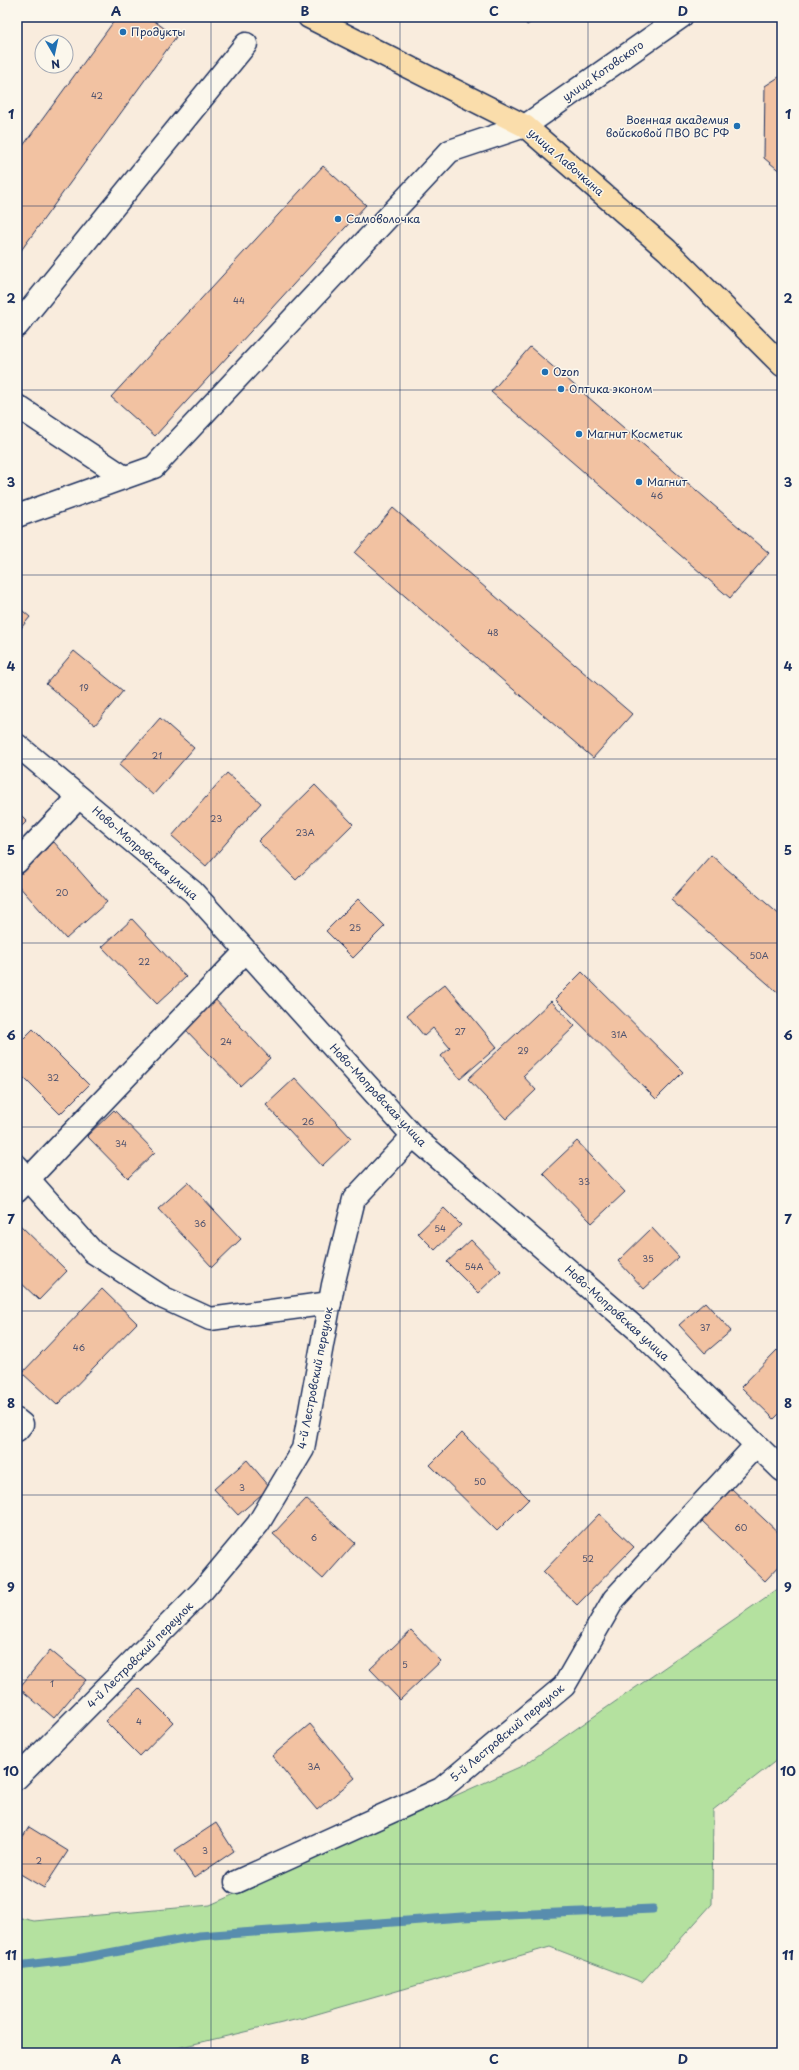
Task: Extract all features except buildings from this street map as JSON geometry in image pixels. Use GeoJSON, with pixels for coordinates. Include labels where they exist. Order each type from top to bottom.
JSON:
{"type":"FeatureCollection","features":[{"type":"Feature","properties":{"kind":"main road","name":"улица Лавочкина"},"geometry":{"type":"LineString","coordinates":[[309,17],[525,126],[667,250],[782,364]]}},
{"type":"Feature","properties":{"kind":"street","name":"улица Котовского"},"geometry":{"type":"LineString","coordinates":[[17,516],[154,467],[450,151],[525,126],[681,17]]}},
{"type":"Feature","properties":{"kind":"street"},"geometry":{"type":"LineString","coordinates":[[17,326],[246,44]]}},
{"type":"Feature","properties":{"kind":"street"},"geometry":{"type":"LineString","coordinates":[[17,406],[124,477]]}},
{"type":"Feature","properties":{"kind":"street","name":"Ново-Мопровская улица"},"geometry":{"type":"LineString","coordinates":[[17,745],[193,892],[413,1136],[639,1331],[782,1470]]}},
{"type":"Feature","properties":{"kind":"street"},"geometry":{"type":"LineString","coordinates":[[17,862],[79,797]]}},
{"type":"Feature","properties":{"kind":"street"},"geometry":{"type":"LineString","coordinates":[[246,951],[21,1178],[93,1252],[164,1298],[210,1319],[330,1303]]}},
{"type":"Feature","properties":{"kind":"street","name":"4-й Лестровский переулок"},"geometry":{"type":"LineString","coordinates":[[17,1778],[203,1590],[258,1524],[303,1449],[330,1303],[354,1199],[413,1136]]}},
{"type":"Feature","properties":{"kind":"street"},"geometry":{"type":"LineString","coordinates":[[17,1420],[22,1424],[17,1430]]}},
{"type":"Feature","properties":{"kind":"street","name":"5-й Лестровский переулок"},"geometry":{"type":"LineString","coordinates":[[236,1882],[442,1789],[564,1686],[614,1599],[756,1445]]}},
{"type":"Feature","properties":{"kind":"green space"},"geometry":{"type":"Polygon","coordinates":[[[782,1586],[782,1756],[713,1810],[712,1904],[642,1982],[550,1947],[303,2018],[156,2053],[17,2053],[17,1917],[34,1921],[210,1905],[524,1765],[782,1586]]]}},
{"type":"Feature","properties":{"kind":"waterway"},"geometry":{"type":"LineString","coordinates":[[17,1966],[77,1959],[199,1936],[462,1917],[653,1909]]}},
{"type":"Feature","properties":{"kind":"place","name":"Продукты"},"geometry":{"type":"Point","coordinates":[123,32]}},
{"type":"Feature","properties":{"kind":"place","name":"Военная академия войсковой ПВО ВС РФ"},"geometry":{"type":"Point","coordinates":[737,126]}},
{"type":"Feature","properties":{"kind":"place","name":"Самоволочка"},"geometry":{"type":"Point","coordinates":[338,219]}},
{"type":"Feature","properties":{"kind":"place","name":"Ozon"},"geometry":{"type":"Point","coordinates":[545,372]}},
{"type":"Feature","properties":{"kind":"place","name":"Оптика эконом"},"geometry":{"type":"Point","coordinates":[561,389]}},
{"type":"Feature","properties":{"kind":"place","name":"Магнит Косметик"},"geometry":{"type":"Point","coordinates":[579,434]}},
{"type":"Feature","properties":{"kind":"place","name":"Магнит"},"geometry":{"type":"Point","coordinates":[639,482]}}]}
